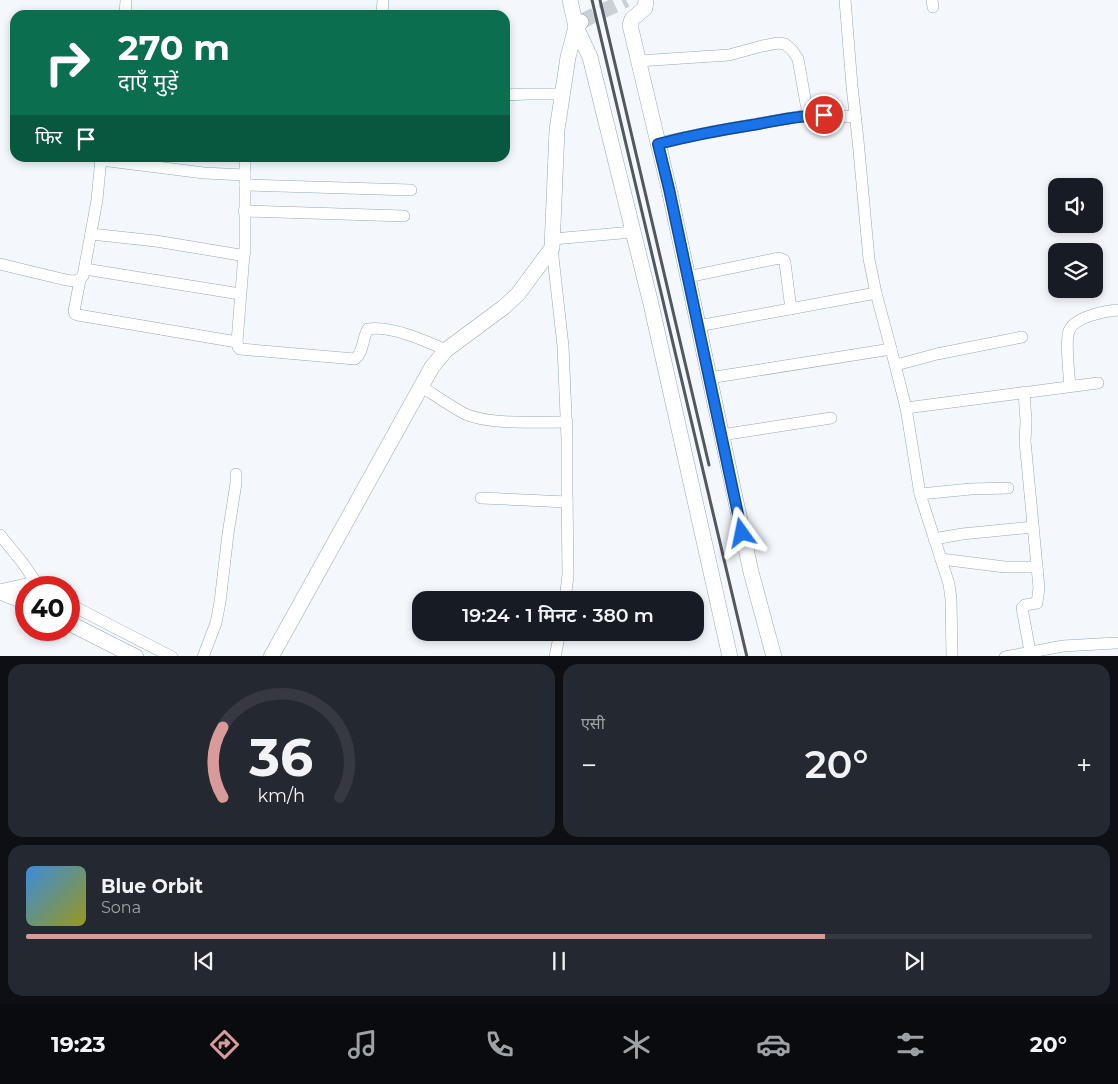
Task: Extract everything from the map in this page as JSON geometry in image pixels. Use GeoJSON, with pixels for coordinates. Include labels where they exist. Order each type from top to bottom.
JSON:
{"type":"FeatureCollection","features":[{"type":"Feature","properties":{"kind":"street"},"geometry":{"type":"LineString","coordinates":[[570,0],[590,57],[634,232],[730,656]]}},
{"type":"Feature","properties":{"kind":"street"},"geometry":{"type":"LineString","coordinates":[[646,0],[645,8],[632,19],[630,26],[658,144],[751,572],[774,656]]}},
{"type":"Feature","properties":{"kind":"street"},"geometry":{"type":"LineString","coordinates":[[845,0],[869,259],[876,294],[892,348],[906,408],[920,494],[949,584],[952,656]]}},
{"type":"Feature","properties":{"kind":"street"},"geometry":{"type":"LineString","coordinates":[[566,591],[568,575],[567,422],[563,346],[553,243],[557,130],[568,57],[579,24]]}},
{"type":"Feature","properties":{"kind":"street"},"geometry":{"type":"LineString","coordinates":[[638,60],[729,55],[762,46],[778,43],[785,44],[792,50],[798,60],[808,115]]}},
{"type":"Feature","properties":{"kind":"street"},"geometry":{"type":"LineString","coordinates":[[510,96],[562,94]]}},
{"type":"Feature","properties":{"kind":"street"},"geometry":{"type":"LineString","coordinates":[[658,144],[710,132],[808,115],[855,118]]}},
{"type":"Feature","properties":{"kind":"street"},"geometry":{"type":"LineString","coordinates":[[101,162],[91,234],[74,311],[76,314],[237,342]]}},
{"type":"Feature","properties":{"kind":"street"},"geometry":{"type":"LineString","coordinates":[[123,162],[245,180],[411,190]]}},
{"type":"Feature","properties":{"kind":"street"},"geometry":{"type":"LineString","coordinates":[[245,162],[245,252],[240,294],[238,347],[244,350],[355,359],[361,351],[365,332],[368,329],[376,328],[423,340],[446,350]]}},
{"type":"Feature","properties":{"kind":"street"},"geometry":{"type":"LineString","coordinates":[[244,211],[404,216]]}},
{"type":"Feature","properties":{"kind":"street"},"geometry":{"type":"LineString","coordinates":[[270,656],[432,367],[446,350],[504,307],[518,294],[553,243],[634,232]]}},
{"type":"Feature","properties":{"kind":"street"},"geometry":{"type":"LineString","coordinates":[[91,234],[156,241],[224,253],[244,254]]}},
{"type":"Feature","properties":{"kind":"street"},"geometry":{"type":"LineString","coordinates":[[687,277],[779,258],[784,260],[786,264],[791,309]]}},
{"type":"Feature","properties":{"kind":"street"},"geometry":{"type":"LineString","coordinates":[[0,264],[74,281],[82,275],[240,294]]}},
{"type":"Feature","properties":{"kind":"street"},"geometry":{"type":"LineString","coordinates":[[698,326],[876,294]]}},
{"type":"Feature","properties":{"kind":"street"},"geometry":{"type":"LineString","coordinates":[[1070,386],[1068,332],[1071,326],[1080,319],[1107,311],[1118,310]]}},
{"type":"Feature","properties":{"kind":"street"},"geometry":{"type":"LineString","coordinates":[[896,365],[937,354],[1022,337]]}},
{"type":"Feature","properties":{"kind":"street"},"geometry":{"type":"LineString","coordinates":[[709,378],[892,348]]}},
{"type":"Feature","properties":{"kind":"street"},"geometry":{"type":"LineString","coordinates":[[906,408],[1098,383]]}},
{"type":"Feature","properties":{"kind":"street"},"geometry":{"type":"LineString","coordinates":[[422,387],[466,414],[477,418],[519,422],[567,422]]}},
{"type":"Feature","properties":{"kind":"street"},"geometry":{"type":"LineString","coordinates":[[1024,392],[1026,422],[1024,441],[1039,592],[1036,604],[1025,605],[1022,608],[1031,654]]}},
{"type":"Feature","properties":{"kind":"street"},"geometry":{"type":"LineString","coordinates":[[721,436],[831,418]]}},
{"type":"Feature","properties":{"kind":"street"},"geometry":{"type":"LineString","coordinates":[[203,656],[216,624],[220,602],[236,474]]}},
{"type":"Feature","properties":{"kind":"street"},"geometry":{"type":"LineString","coordinates":[[920,494],[971,489],[1008,488]]}},
{"type":"Feature","properties":{"kind":"street"},"geometry":{"type":"LineString","coordinates":[[480,498],[567,502]]}},
{"type":"Feature","properties":{"kind":"street"},"geometry":{"type":"LineString","coordinates":[[934,539],[962,534],[1033,527]]}},
{"type":"Feature","properties":{"kind":"street"},"geometry":{"type":"LineString","coordinates":[[0,535],[31,576]]}},
{"type":"Feature","properties":{"kind":"street"},"geometry":{"type":"LineString","coordinates":[[941,559],[1005,567],[1037,567]]}},
{"type":"Feature","properties":{"kind":"street"},"geometry":{"type":"LineString","coordinates":[[0,591],[15,589]]}},
{"type":"Feature","properties":{"kind":"street"},"geometry":{"type":"LineString","coordinates":[[0,591],[15,597]]}},
{"type":"Feature","properties":{"kind":"street"},"geometry":{"type":"LineString","coordinates":[[80,610],[172,656]]}},
{"type":"Feature","properties":{"kind":"street"},"geometry":{"type":"LineString","coordinates":[[80,628],[136,656]]}},
{"type":"Feature","properties":{"kind":"street"},"geometry":{"type":"LineString","coordinates":[[555,656],[558,641]]}},
{"type":"Feature","properties":{"kind":"street"},"geometry":{"type":"LineString","coordinates":[[1005,656],[1031,654],[1063,646],[1116,643]]}},
{"type":"Feature","properties":{"kind":"tunnel"},"geometry":{"type":"LineString","coordinates":[[581,22],[626,0]]}},
{"type":"Feature","properties":{"kind":"railway"},"geometry":{"type":"LineString","coordinates":[[592,0],[747,656]]}},
{"type":"Feature","properties":{"kind":"railway"},"geometry":{"type":"LineString","coordinates":[[600,0],[709,465]]}},
{"type":"Feature","properties":{"kind":"route"},"geometry":{"type":"LineString","coordinates":[[742,533],[658,144],[710,132],[793,117],[824,115]]}}]}
